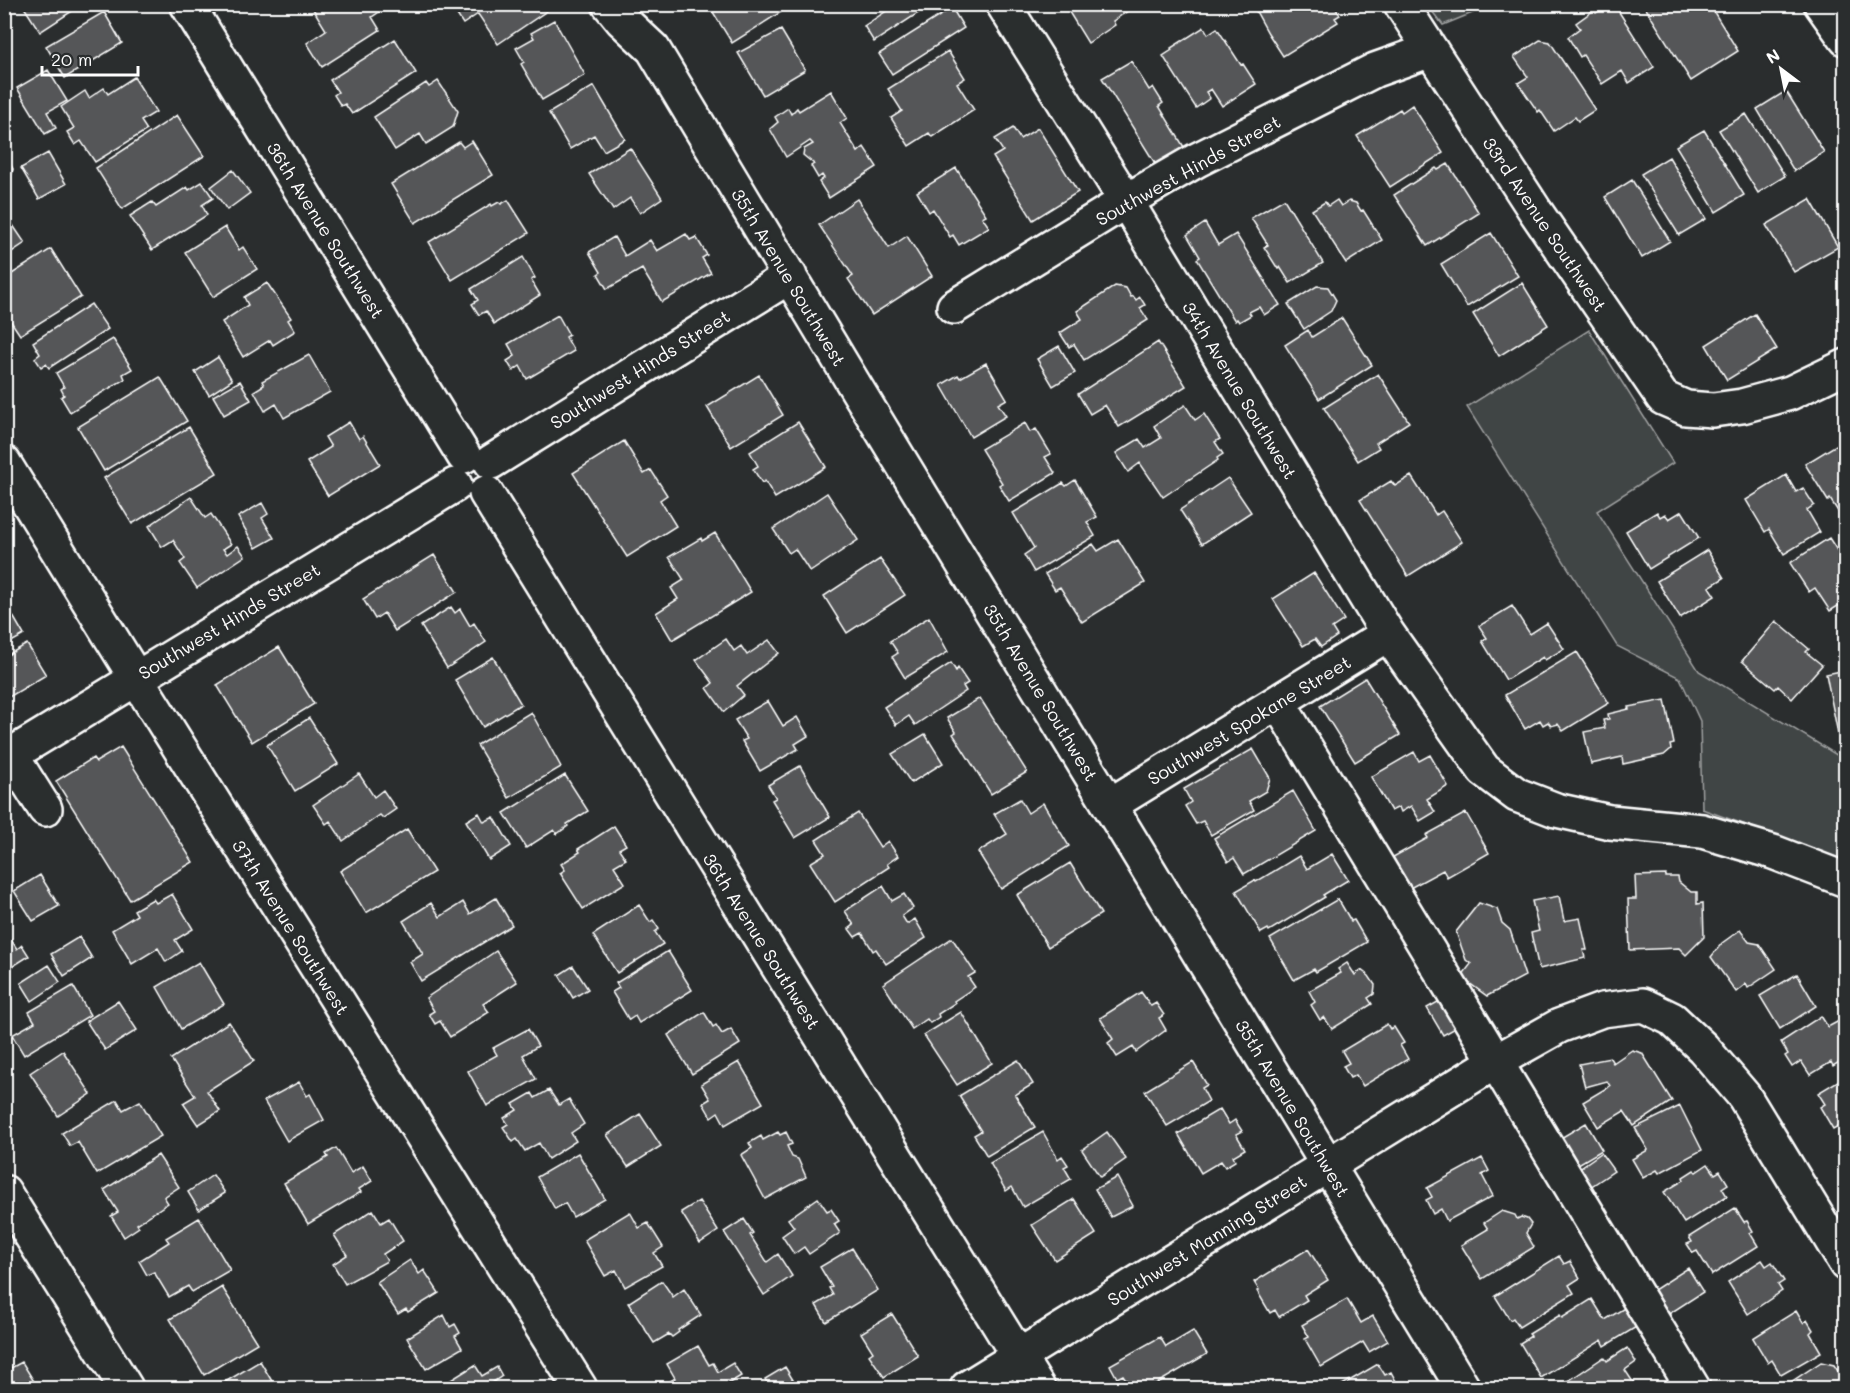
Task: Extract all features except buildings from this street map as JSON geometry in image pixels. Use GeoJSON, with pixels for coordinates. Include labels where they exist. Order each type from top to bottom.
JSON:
{"type":"FeatureCollection","features":[{"type":"Feature","properties":{"kind":"street","name":"36th Avenue Southwest"},"geometry":{"type":"LineString","coordinates":[[187,4],[1038,1389]]}},
{"type":"Feature","properties":{"kind":"street","name":"35th Avenue Southwest"},"geometry":{"type":"LineString","coordinates":[[609,4],[622,20],[653,49],[1463,1389]]}},
{"type":"Feature","properties":{"kind":"street","name":"34th Avenue Southwest"},"geometry":{"type":"LineString","coordinates":[[1004,4],[1388,634],[1484,770],[1517,795],[1556,810],[1610,822],[1702,831],[1773,852],[1845,880]]}},
{"type":"Feature","properties":{"kind":"street","name":"33rd Avenue Southwest"},"geometry":{"type":"LineString","coordinates":[[1401,4],[1536,212],[1663,398],[1686,408],[1713,411],[1790,393],[1845,366]]}},
{"type":"Feature","properties":{"kind":"street"},"geometry":{"type":"LineString","coordinates":[[1821,4],[1845,39]]}},
{"type":"Feature","properties":{"kind":"street","name":"Southwest Hinds Street"},"geometry":{"type":"LineString","coordinates":[[954,307],[1197,160],[1375,70],[1431,50]]}},
{"type":"Feature","properties":{"kind":"street","name":"Southwest Hinds Street"},"geometry":{"type":"LineString","coordinates":[[8,757],[474,474],[790,276]]}},
{"type":"Feature","properties":{"kind":"street","name":"37th Avenue Southwest"},"geometry":{"type":"LineString","coordinates":[[4,463],[580,1389]]}},
{"type":"Feature","properties":{"kind":"street","name":"Southwest Spokane Street"},"geometry":{"type":"LineString","coordinates":[[1110,805],[1388,634]]}},
{"type":"Feature","properties":{"kind":"street"},"geometry":{"type":"LineString","coordinates":[[1278,702],[1693,1389]]}},
{"type":"Feature","properties":{"kind":"street"},"geometry":{"type":"LineString","coordinates":[[8,757],[45,809]]}},
{"type":"Feature","properties":{"kind":"street","name":"Southwest Manning Street"},"geometry":{"type":"LineString","coordinates":[[967,1389],[1496,1062],[1559,1026],[1602,1010],[1643,1005],[1672,1019],[1702,1048],[1744,1096],[1845,1264]]}},
{"type":"Feature","properties":{"kind":"street"},"geometry":{"type":"LineString","coordinates":[[4,1192],[126,1389]]}},
{"type":"Feature","properties":{"kind":"shaded area"},"geometry":{"type":"Polygon","coordinates":[[[1427,5],[1492,5],[1443,25],[1427,5]]]}},
{"type":"Feature","properties":{"kind":"shaded area"},"geometry":{"type":"Polygon","coordinates":[[[1589,330],[1673,463],[1597,511],[1699,671],[1845,760],[1845,861],[1702,809],[1700,721],[1680,678],[1617,646],[1467,407],[1589,330]]]}}]}
